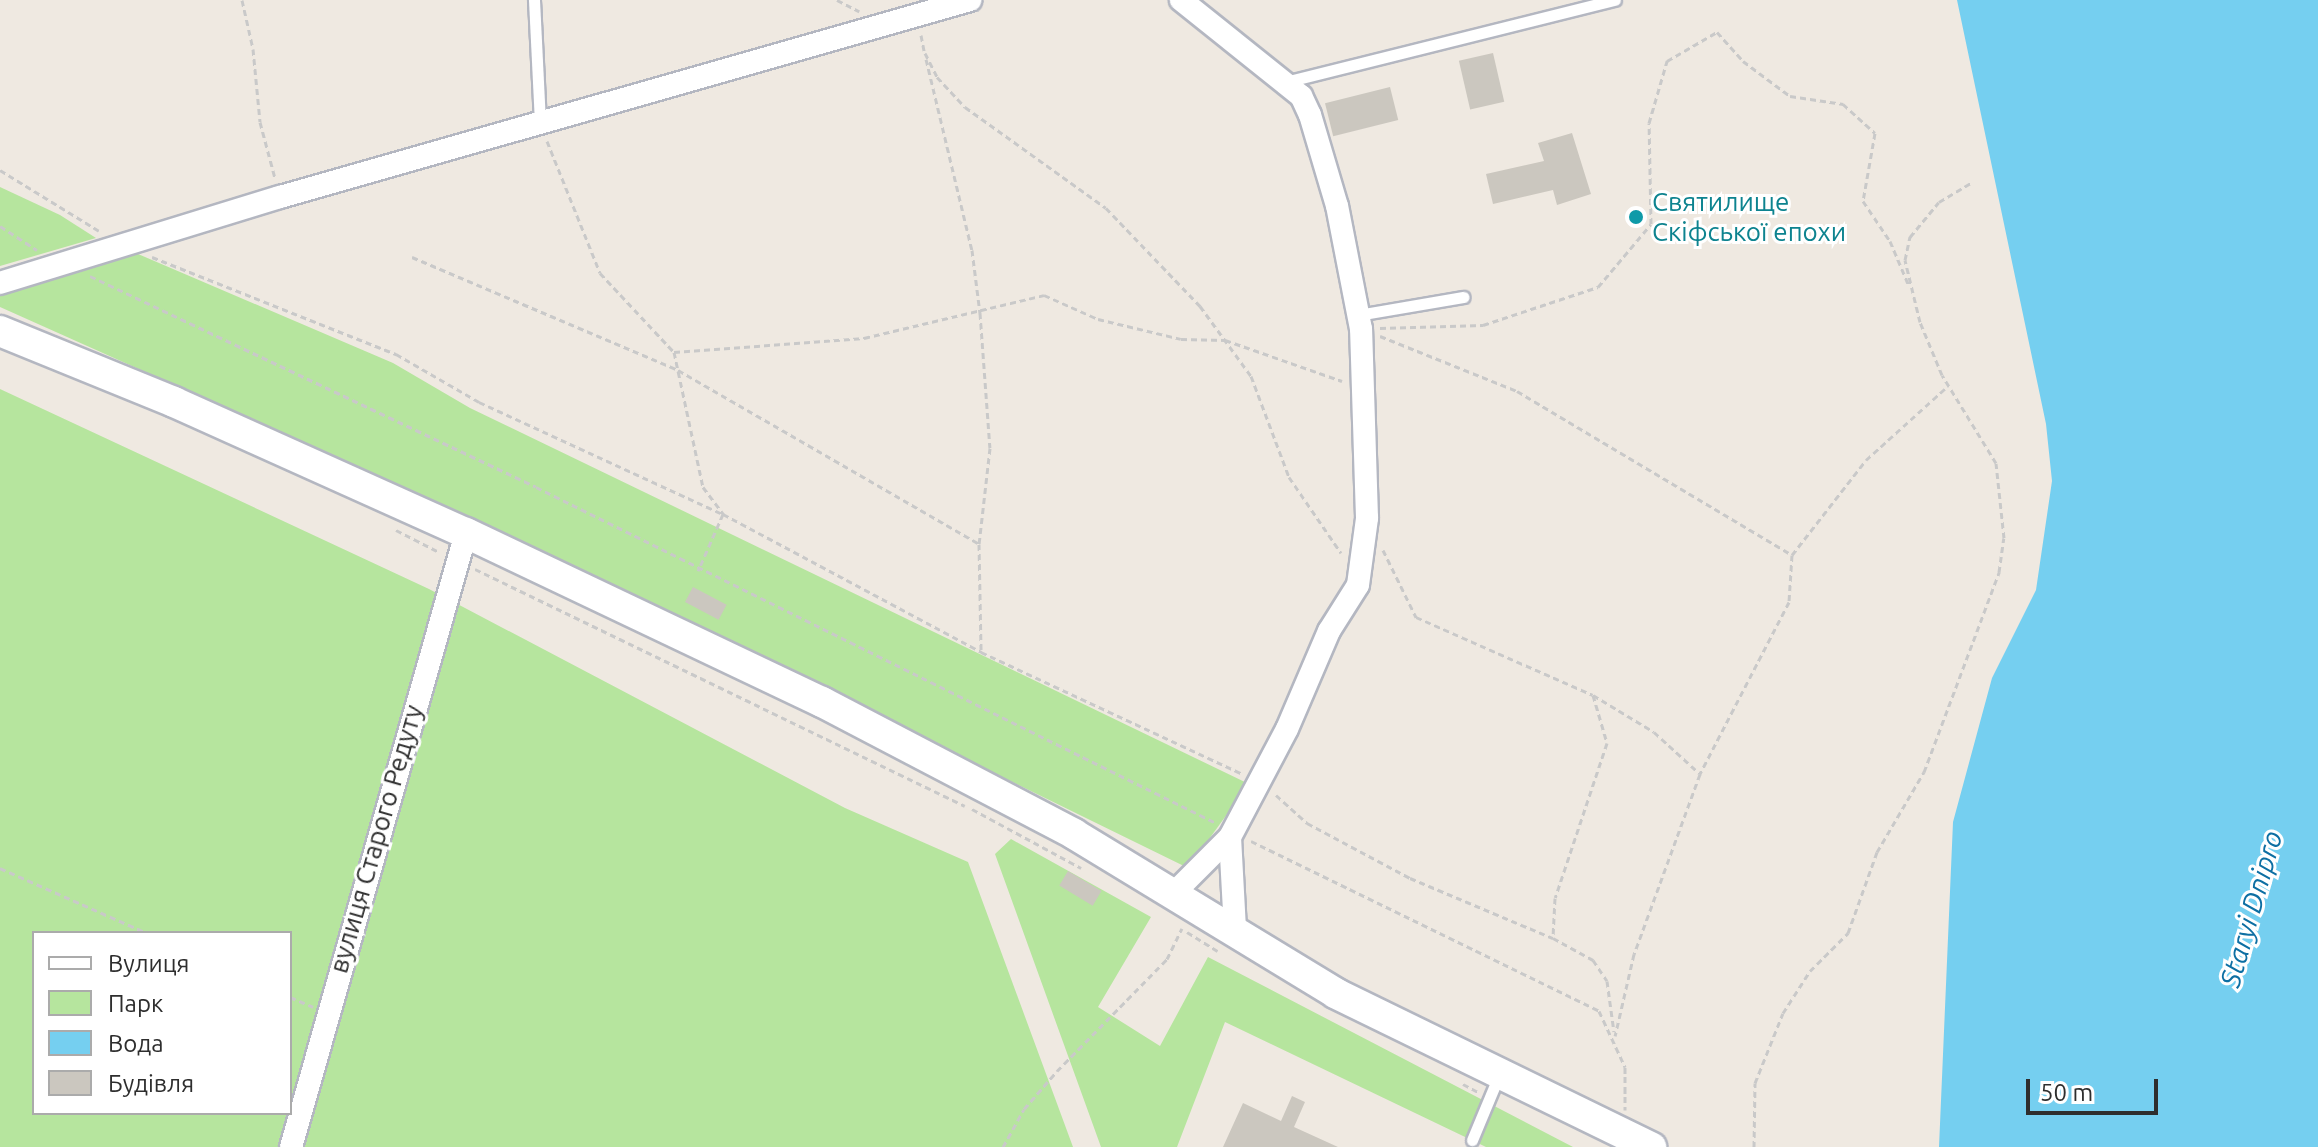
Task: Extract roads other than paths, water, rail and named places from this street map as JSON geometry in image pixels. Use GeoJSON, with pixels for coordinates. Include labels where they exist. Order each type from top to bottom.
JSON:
{"type":"FeatureCollection","features":[{"type":"Feature","properties":{"kind":"main road"},"geometry":{"type":"LineString","coordinates":[[0,331],[174,402],[461,547],[822,702],[1181,910],[1229,943],[1335,993],[1495,1086],[1638,1140]]}},
{"type":"Feature","properties":{"kind":"street"},"geometry":{"type":"LineString","coordinates":[[0,283],[120,244],[540,124],[910,12],[970,0]]}},
{"type":"Feature","properties":{"kind":"street"},"geometry":{"type":"LineString","coordinates":[[1181,0],[1301,96],[1310,115],[1337,206],[1359,322],[1365,386],[1367,518],[1358,585],[1329,631],[1260,781],[1231,835],[1181,910]]}},
{"type":"Feature","properties":{"kind":"street","name":"вулиця Старого Редуту"},"geometry":{"type":"LineString","coordinates":[[291,1147],[461,547]]}},
{"type":"Feature","properties":{"kind":"street"},"geometry":{"type":"LineString","coordinates":[[1229,943],[1231,835]]}},
{"type":"Feature","properties":{"kind":"lane"},"geometry":{"type":"LineString","coordinates":[[534,0],[540,124]]}},
{"type":"Feature","properties":{"kind":"lane"},"geometry":{"type":"LineString","coordinates":[[1284,82],[1615,0]]}},
{"type":"Feature","properties":{"kind":"lane"},"geometry":{"type":"LineString","coordinates":[[1359,322],[1463,297]]}},
{"type":"Feature","properties":{"kind":"lane"},"geometry":{"type":"LineString","coordinates":[[1472,1140],[1495,1086]]}},
{"type":"Feature","properties":{"kind":"water","name":"Staryi Dnipro"},"geometry":{"type":"Polygon","coordinates":[[[1957,0],[2318,0],[2318,1147],[1939,1147],[1953,822],[1992,678],[2036,590],[2052,481],[2046,424],[1957,0]]]}},
{"type":"Feature","properties":{"kind":"place","name":"Святилище Скіфської епохи"},"geometry":{"type":"Point","coordinates":[1636,217]}}]}
